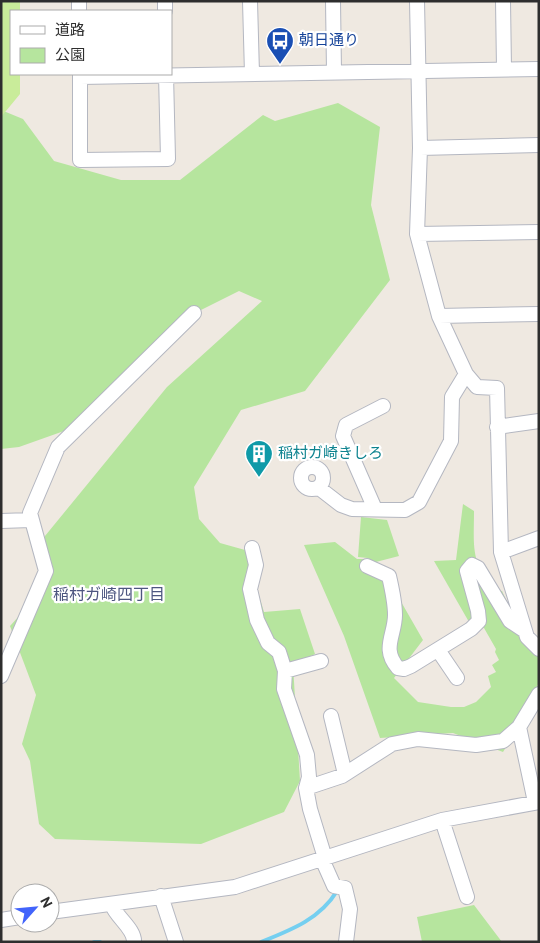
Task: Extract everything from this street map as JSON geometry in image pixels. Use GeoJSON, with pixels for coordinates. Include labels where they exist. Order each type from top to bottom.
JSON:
{"type":"FeatureCollection","features":[{"type":"Feature","properties":{"kind":"street"},"geometry":{"type":"LineString","coordinates":[[250,1],[252,74]]}},
{"type":"Feature","properties":{"kind":"street"},"geometry":{"type":"LineString","coordinates":[[333,1],[334,72]]}},
{"type":"Feature","properties":{"kind":"street"},"geometry":{"type":"LineString","coordinates":[[418,1],[420,148],[417,234],[439,316],[466,374],[477,387],[497,388],[501,552],[527,637],[539,649]]}},
{"type":"Feature","properties":{"kind":"street"},"geometry":{"type":"LineString","coordinates":[[503,1],[504,69]]}},
{"type":"Feature","properties":{"kind":"street"},"geometry":{"type":"LineString","coordinates":[[172,74],[539,69]]}},
{"type":"Feature","properties":{"kind":"street"},"geometry":{"type":"LineString","coordinates":[[80,75],[80,160],[100,160],[168,159],[166,75]]}},
{"type":"Feature","properties":{"kind":"street"},"geometry":{"type":"LineString","coordinates":[[420,148],[539,145]]}},
{"type":"Feature","properties":{"kind":"street"},"geometry":{"type":"LineString","coordinates":[[417,234],[539,232]]}},
{"type":"Feature","properties":{"kind":"street"},"geometry":{"type":"LineString","coordinates":[[1,676],[46,571],[30,513],[58,447],[194,312]]}},
{"type":"Feature","properties":{"kind":"street"},"geometry":{"type":"LineString","coordinates":[[439,316],[539,314]]}},
{"type":"Feature","properties":{"kind":"street"},"geometry":{"type":"LineString","coordinates":[[319,488],[341,505],[352,509],[405,510],[418,502],[426,492],[451,441],[452,397],[466,374]]}},
{"type":"Feature","properties":{"kind":"street"},"geometry":{"type":"LineString","coordinates":[[375,510],[343,436],[346,425],[383,406]]}},
{"type":"Feature","properties":{"kind":"street"},"geometry":{"type":"LineString","coordinates":[[497,427],[539,422]]}},
{"type":"Feature","properties":{"kind":"street"},"geometry":{"type":"LineString","coordinates":[[1,521],[32,520]]}},
{"type":"Feature","properties":{"kind":"street"},"geometry":{"type":"LineString","coordinates":[[501,552],[539,538]]}},
{"type":"Feature","properties":{"kind":"street"},"geometry":{"type":"LineString","coordinates":[[252,548],[256,566],[250,589],[257,620],[268,643],[278,652],[285,671],[284,689],[306,755],[309,777],[306,788],[323,859],[334,886],[345,888],[350,910],[346,942]]}},
{"type":"Feature","properties":{"kind":"street"},"geometry":{"type":"LineString","coordinates":[[367,566],[389,576],[395,615],[389,641],[395,664],[398,668],[404,669],[438,650],[471,629],[479,621],[467,571],[472,565],[475,565],[483,575],[510,621],[525,631]]}},
{"type":"Feature","properties":{"kind":"street"},"geometry":{"type":"LineString","coordinates":[[438,650],[457,678]]}},
{"type":"Feature","properties":{"kind":"street"},"geometry":{"type":"LineString","coordinates":[[285,671],[321,661]]}},
{"type":"Feature","properties":{"kind":"street"},"geometry":{"type":"LineString","coordinates":[[306,788],[345,774],[392,744],[418,739],[476,745],[503,741],[519,727],[539,694]]}},
{"type":"Feature","properties":{"kind":"street"},"geometry":{"type":"LineString","coordinates":[[331,716],[345,774]]}},
{"type":"Feature","properties":{"kind":"street"},"geometry":{"type":"LineString","coordinates":[[60,911],[112,905],[235,886],[442,820],[537,802],[519,727]]}},
{"type":"Feature","properties":{"kind":"street"},"geometry":{"type":"LineString","coordinates":[[442,820],[467,897]]}},
{"type":"Feature","properties":{"kind":"street"},"geometry":{"type":"LineString","coordinates":[[161,896],[176,942]]}},
{"type":"Feature","properties":{"kind":"street"},"geometry":{"type":"LineString","coordinates":[[112,905],[115,913],[134,940]]}},
{"type":"Feature","properties":{"kind":"green space"},"geometry":{"type":"Polygon","coordinates":[[[1,1],[20,1],[20,10],[10,10],[10,75],[20,75],[20,94],[1,117],[1,1]]]}},
{"type":"Feature","properties":{"kind":"green space"},"geometry":{"type":"Polygon","coordinates":[[[338,103],[380,127],[371,205],[390,280],[305,391],[241,410],[194,487],[199,519],[220,543],[245,550],[264,612],[300,609],[315,654],[293,665],[300,781],[284,812],[201,844],[55,839],[39,824],[30,761],[22,744],[36,695],[10,626],[39,594],[45,536],[167,387],[262,301],[239,291],[199,311],[102,394],[64,431],[19,447],[1,449],[1,110],[23,119],[54,161],[121,180],[180,180],[263,115],[275,121],[338,103]]]}},
{"type":"Feature","properties":{"kind":"green space"},"geometry":{"type":"Polygon","coordinates":[[[463,504],[474,511],[475,553],[486,580],[494,590],[502,591],[524,639],[539,656],[539,682],[521,723],[503,752],[453,733],[380,738],[344,636],[304,545],[335,542],[357,559],[367,559],[392,586],[423,640],[394,678],[418,702],[464,707],[476,702],[491,687],[488,676],[496,672],[492,665],[499,660],[495,652],[496,649],[484,628],[469,622],[434,561],[456,560],[463,504]]]}},
{"type":"Feature","properties":{"kind":"green space"},"geometry":{"type":"Polygon","coordinates":[[[361,517],[387,520],[399,556],[372,563],[368,558],[358,557],[361,517]]]}},
{"type":"Feature","properties":{"kind":"green space"},"geometry":{"type":"Polygon","coordinates":[[[474,905],[502,942],[422,942],[417,917],[474,905]]]}},
{"type":"Feature","properties":{"kind":"waterway"},"geometry":{"type":"LineString","coordinates":[[261,942],[304,923],[322,909],[337,891]]}},
{"type":"Feature","properties":{"kind":"waterway"},"geometry":{"type":"LineString","coordinates":[[94,942],[100,942]]}},
{"type":"Feature","properties":{"kind":"place","name":"朝日通り"},"geometry":{"type":"Point","coordinates":[280,65]}},
{"type":"Feature","properties":{"kind":"place","name":"稲村ガ崎きしろ"},"geometry":{"type":"Point","coordinates":[259,478]}},
{"type":"Feature","properties":{"kind":"district","name":"稲村ガ崎四丁目"},"geometry":{"type":"Point","coordinates":[109,596]}}]}
